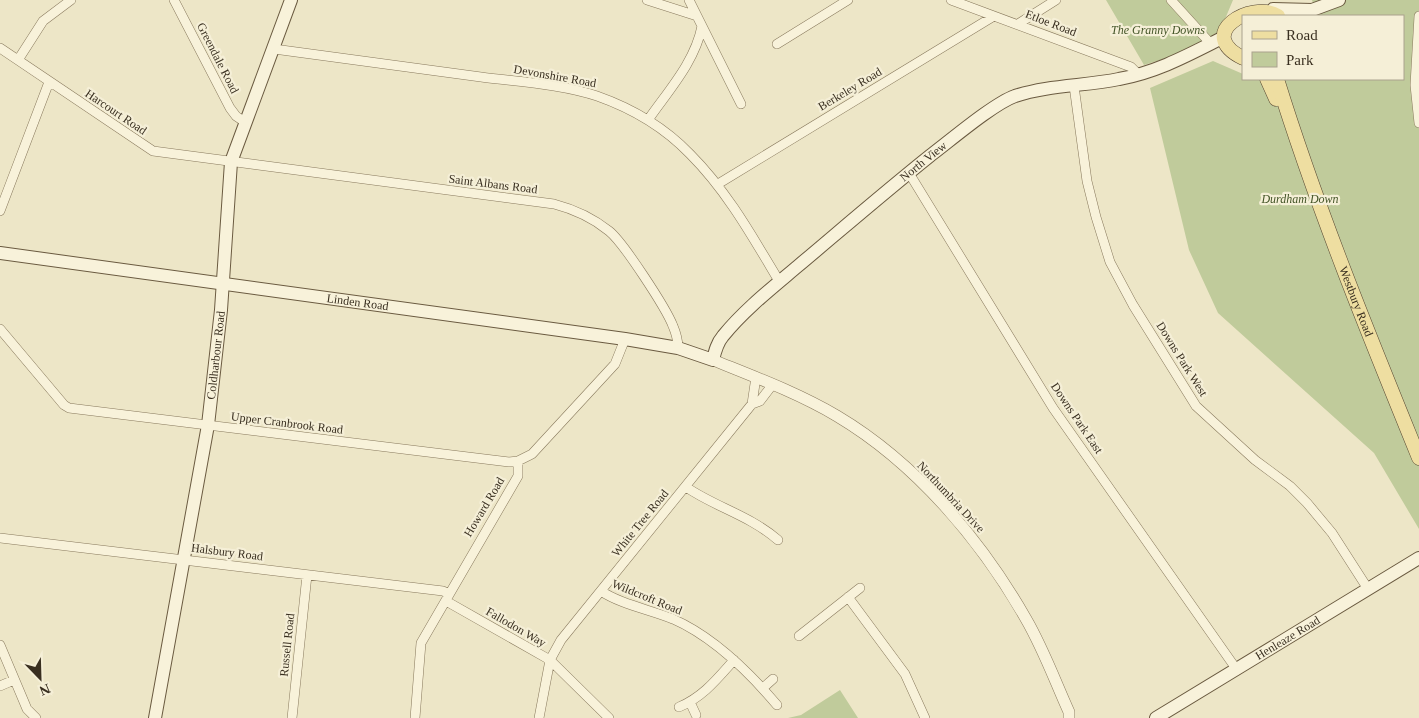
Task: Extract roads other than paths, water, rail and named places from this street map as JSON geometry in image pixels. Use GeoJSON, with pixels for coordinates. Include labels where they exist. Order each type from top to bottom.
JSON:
{"type":"FeatureCollection","features":[{"type":"Feature","properties":{"kind":"main road","name":"Coldharbour Road"},"geometry":{"type":"LineString","coordinates":[[156,718],[208,425],[232,162],[291,0]]}},
{"type":"Feature","properties":{"kind":"main road"},"geometry":{"type":"LineString","coordinates":[[1242,57],[1227,42],[1226,20],[1230,12],[1236,7],[1248,1],[1257,1],[1276,13],[1308,13],[1339,0]]}},
{"type":"Feature","properties":{"kind":"main road","name":"North View"},"geometry":{"type":"LineString","coordinates":[[1190,56],[1211,44],[1227,42]]}},
{"type":"Feature","properties":{"kind":"main road","name":"North View"},"geometry":{"type":"LineString","coordinates":[[713,360],[716,347],[723,336],[779,280],[949,141],[1014,97],[1140,75],[1227,42]]}},
{"type":"Feature","properties":{"kind":"main road","name":"Westbury Road"},"geometry":{"type":"LineString","coordinates":[[1267,80],[1298,144]]}},
{"type":"Feature","properties":{"kind":"main road","name":"Westbury Road"},"geometry":{"type":"LineString","coordinates":[[1277,80],[1298,144],[1360,315],[1419,458]]}},
{"type":"Feature","properties":{"kind":"main road","name":"Linden Road"},"geometry":{"type":"LineString","coordinates":[[0,253],[625,339],[678,348],[713,360]]}},
{"type":"Feature","properties":{"kind":"main road","name":"Henleaze Road"},"geometry":{"type":"LineString","coordinates":[[1156,718],[1419,558]]}},
{"type":"Feature","properties":{"kind":"street"},"geometry":{"type":"LineString","coordinates":[[18,60],[43,21],[71,0]]}},
{"type":"Feature","properties":{"kind":"street","name":"Greendale Road"},"geometry":{"type":"LineString","coordinates":[[174,0],[230,108],[236,116],[245,122]]}},
{"type":"Feature","properties":{"kind":"street"},"geometry":{"type":"LineString","coordinates":[[647,0],[697,16]]}},
{"type":"Feature","properties":{"kind":"street"},"geometry":{"type":"LineString","coordinates":[[689,0],[741,104]]}},
{"type":"Feature","properties":{"kind":"street"},"geometry":{"type":"LineString","coordinates":[[777,44],[848,0]]}},
{"type":"Feature","properties":{"kind":"street","name":"Etloe Road"},"geometry":{"type":"LineString","coordinates":[[951,0],[1131,67],[1140,75]]}},
{"type":"Feature","properties":{"kind":"street"},"geometry":{"type":"LineString","coordinates":[[1018,24],[1056,0]]}},
{"type":"Feature","properties":{"kind":"street"},"geometry":{"type":"LineString","coordinates":[[1171,0],[1211,44]]}},
{"type":"Feature","properties":{"kind":"street","name":"Berkeley Road"},"geometry":{"type":"LineString","coordinates":[[718,184],[994,16]]}},
{"type":"Feature","properties":{"kind":"street"},"geometry":{"type":"LineString","coordinates":[[1419,16],[1415,85],[1419,123]]}},
{"type":"Feature","properties":{"kind":"street"},"geometry":{"type":"LineString","coordinates":[[648,120],[686,65],[698,41],[702,26]]}},
{"type":"Feature","properties":{"kind":"street","name":"Harcourt Road"},"geometry":{"type":"LineString","coordinates":[[0,48],[153,151],[232,162]]}},
{"type":"Feature","properties":{"kind":"street","name":"Devonshire Road"},"geometry":{"type":"LineString","coordinates":[[274,49],[550,86],[597,96],[648,120],[689,153],[718,184],[779,280]]}},
{"type":"Feature","properties":{"kind":"street"},"geometry":{"type":"LineString","coordinates":[[0,211],[49,82]]}},
{"type":"Feature","properties":{"kind":"street","name":"Downs Park West"},"geometry":{"type":"LineString","coordinates":[[1074,86],[1087,181],[1096,217],[1110,262],[1133,305],[1196,406],[1254,460],[1290,486],[1307,503],[1332,533],[1368,589]]}},
{"type":"Feature","properties":{"kind":"street","name":"Saint Albans Road"},"geometry":{"type":"LineString","coordinates":[[232,162],[567,208],[599,224],[616,238],[669,318],[678,340],[678,348]]}},
{"type":"Feature","properties":{"kind":"street","name":"Downs Park East"},"geometry":{"type":"LineString","coordinates":[[909,173],[1053,408],[1236,670]]}},
{"type":"Feature","properties":{"kind":"street","name":"Upper Cranbrook Road"},"geometry":{"type":"LineString","coordinates":[[0,328],[64,405],[491,461],[518,461]]}},
{"type":"Feature","properties":{"kind":"street"},"geometry":{"type":"LineString","coordinates":[[518,461],[532,454],[611,369],[621,352],[625,339]]}},
{"type":"Feature","properties":{"kind":"street","name":"Northumbria Drive"},"geometry":{"type":"LineString","coordinates":[[713,360],[773,384],[848,423],[923,484],[980,548],[1020,609],[1071,716]]}},
{"type":"Feature","properties":{"kind":"street"},"geometry":{"type":"LineString","coordinates":[[752,404],[756,377]]}},
{"type":"Feature","properties":{"kind":"street","name":"White Tree Road"},"geometry":{"type":"LineString","coordinates":[[550,660],[561,640],[752,404],[760,401],[773,384]]}},
{"type":"Feature","properties":{"kind":"street","name":"Howard Road"},"geometry":{"type":"LineString","coordinates":[[415,718],[422,643],[518,476],[518,461]]}},
{"type":"Feature","properties":{"kind":"street"},"geometry":{"type":"LineString","coordinates":[[686,487],[697,495],[735,511],[778,540]]}},
{"type":"Feature","properties":{"kind":"street","name":"Halsbury Road"},"geometry":{"type":"LineString","coordinates":[[0,538],[185,559],[443,592],[447,598]]}},
{"type":"Feature","properties":{"kind":"street","name":"Russell Road"},"geometry":{"type":"LineString","coordinates":[[292,718],[307,575]]}},
{"type":"Feature","properties":{"kind":"street"},"geometry":{"type":"LineString","coordinates":[[799,636],[860,588]]}},
{"type":"Feature","properties":{"kind":"street","name":"Wildcroft Road"},"geometry":{"type":"LineString","coordinates":[[601,591],[610,598],[644,607],[676,620],[734,660],[763,688],[777,705]]}},
{"type":"Feature","properties":{"kind":"street","name":"Fallodon Way"},"geometry":{"type":"LineString","coordinates":[[447,598],[550,660],[539,718]]}},
{"type":"Feature","properties":{"kind":"street"},"geometry":{"type":"LineString","coordinates":[[848,598],[905,674],[926,718]]}},
{"type":"Feature","properties":{"kind":"street"},"geometry":{"type":"LineString","coordinates":[[0,645],[27,709],[36,718]]}},
{"type":"Feature","properties":{"kind":"street"},"geometry":{"type":"LineString","coordinates":[[550,660],[609,718]]}},
{"type":"Feature","properties":{"kind":"street"},"geometry":{"type":"LineString","coordinates":[[679,707],[690,702],[709,688],[734,660]]}},
{"type":"Feature","properties":{"kind":"street"},"geometry":{"type":"LineString","coordinates":[[0,686],[14,680]]}},
{"type":"Feature","properties":{"kind":"street"},"geometry":{"type":"LineString","coordinates":[[763,688],[774,680]]}},
{"type":"Feature","properties":{"kind":"street"},"geometry":{"type":"LineString","coordinates":[[690,702],[696,715]]}},
{"type":"Feature","properties":{"kind":"park label","name":"The Granny Downs"},"geometry":{"type":"Point","coordinates":[1158,30]}},
{"type":"Feature","properties":{"kind":"park label","name":"Durdham Down"},"geometry":{"type":"Point","coordinates":[1300,199]}}]}
